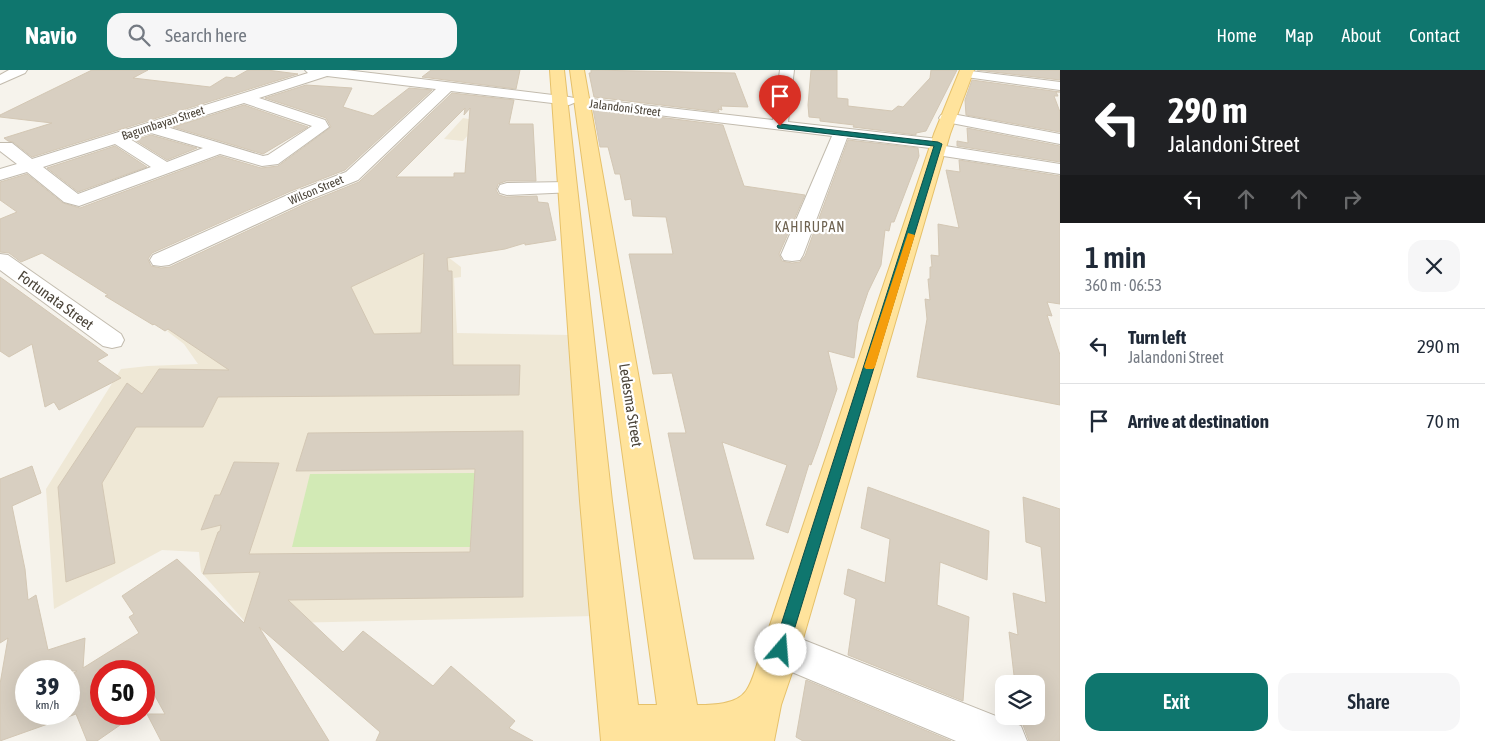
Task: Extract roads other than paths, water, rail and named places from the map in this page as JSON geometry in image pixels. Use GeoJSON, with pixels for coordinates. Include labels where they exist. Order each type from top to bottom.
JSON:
{"type":"FeatureCollection","features":[{"type":"Feature","properties":{"kind":"main road","name":"Ledesma Street"},"geometry":{"type":"LineString","coordinates":[[556,70],[570,101],[682,734]]}},
{"type":"Feature","properties":{"kind":"main road","name":"Ledesma Street"},"geometry":{"type":"LineString","coordinates":[[577,70],[570,101],[567,188],[596,501],[621,734]]}},
{"type":"Feature","properties":{"kind":"main road"},"geometry":{"type":"LineString","coordinates":[[621,734],[682,734],[743,717],[757,723],[941,136],[966,71]]}},
{"type":"Feature","properties":{"kind":"street"},"geometry":{"type":"LineString","coordinates":[[0,80],[20,70]]}},
{"type":"Feature","properties":{"kind":"street"},"geometry":{"type":"LineString","coordinates":[[780,126],[787,70]]}},
{"type":"Feature","properties":{"kind":"street","name":"Jalandoni Street"},"geometry":{"type":"LineString","coordinates":[[319,71],[841,133],[941,136]]}},
{"type":"Feature","properties":{"kind":"street","name":"Bagumbayan Street"},"geometry":{"type":"LineString","coordinates":[[0,175],[319,71]]}},
{"type":"Feature","properties":{"kind":"street"},"geometry":{"type":"LineString","coordinates":[[966,71],[1060,86]]}},
{"type":"Feature","properties":{"kind":"street","name":"Wilson Street"},"geometry":{"type":"LineString","coordinates":[[162,260],[298,197],[352,176],[448,86]]}},
{"type":"Feature","properties":{"kind":"street"},"geometry":{"type":"LineString","coordinates":[[148,127],[217,149],[267,161],[272,160],[321,127],[319,123],[242,97]]}},
{"type":"Feature","properties":{"kind":"street"},"geometry":{"type":"LineString","coordinates":[[792,255],[841,133]]}},
{"type":"Feature","properties":{"kind":"street"},"geometry":{"type":"LineString","coordinates":[[941,136],[1060,139]]}},
{"type":"Feature","properties":{"kind":"street"},"geometry":{"type":"LineString","coordinates":[[941,136],[1037,149]]}},
{"type":"Feature","properties":{"kind":"street"},"geometry":{"type":"LineString","coordinates":[[941,136],[1060,169]]}},
{"type":"Feature","properties":{"kind":"street"},"geometry":{"type":"LineString","coordinates":[[116,138],[165,168]]}},
{"type":"Feature","properties":{"kind":"street"},"geometry":{"type":"LineString","coordinates":[[6,147],[71,198],[79,200],[217,149]]}},
{"type":"Feature","properties":{"kind":"street"},"geometry":{"type":"LineString","coordinates":[[507,189],[567,188]]}},
{"type":"Feature","properties":{"kind":"street","name":"Fortunata Street"},"geometry":{"type":"LineString","coordinates":[[0,260],[112,340]]}},
{"type":"Feature","properties":{"kind":"street"},"geometry":{"type":"LineString","coordinates":[[781,650],[1006,741]]}},
{"type":"Feature","properties":{"kind":"district","name":"KAHIRUPAN"},"geometry":{"type":"Point","coordinates":[810,227]}}]}
